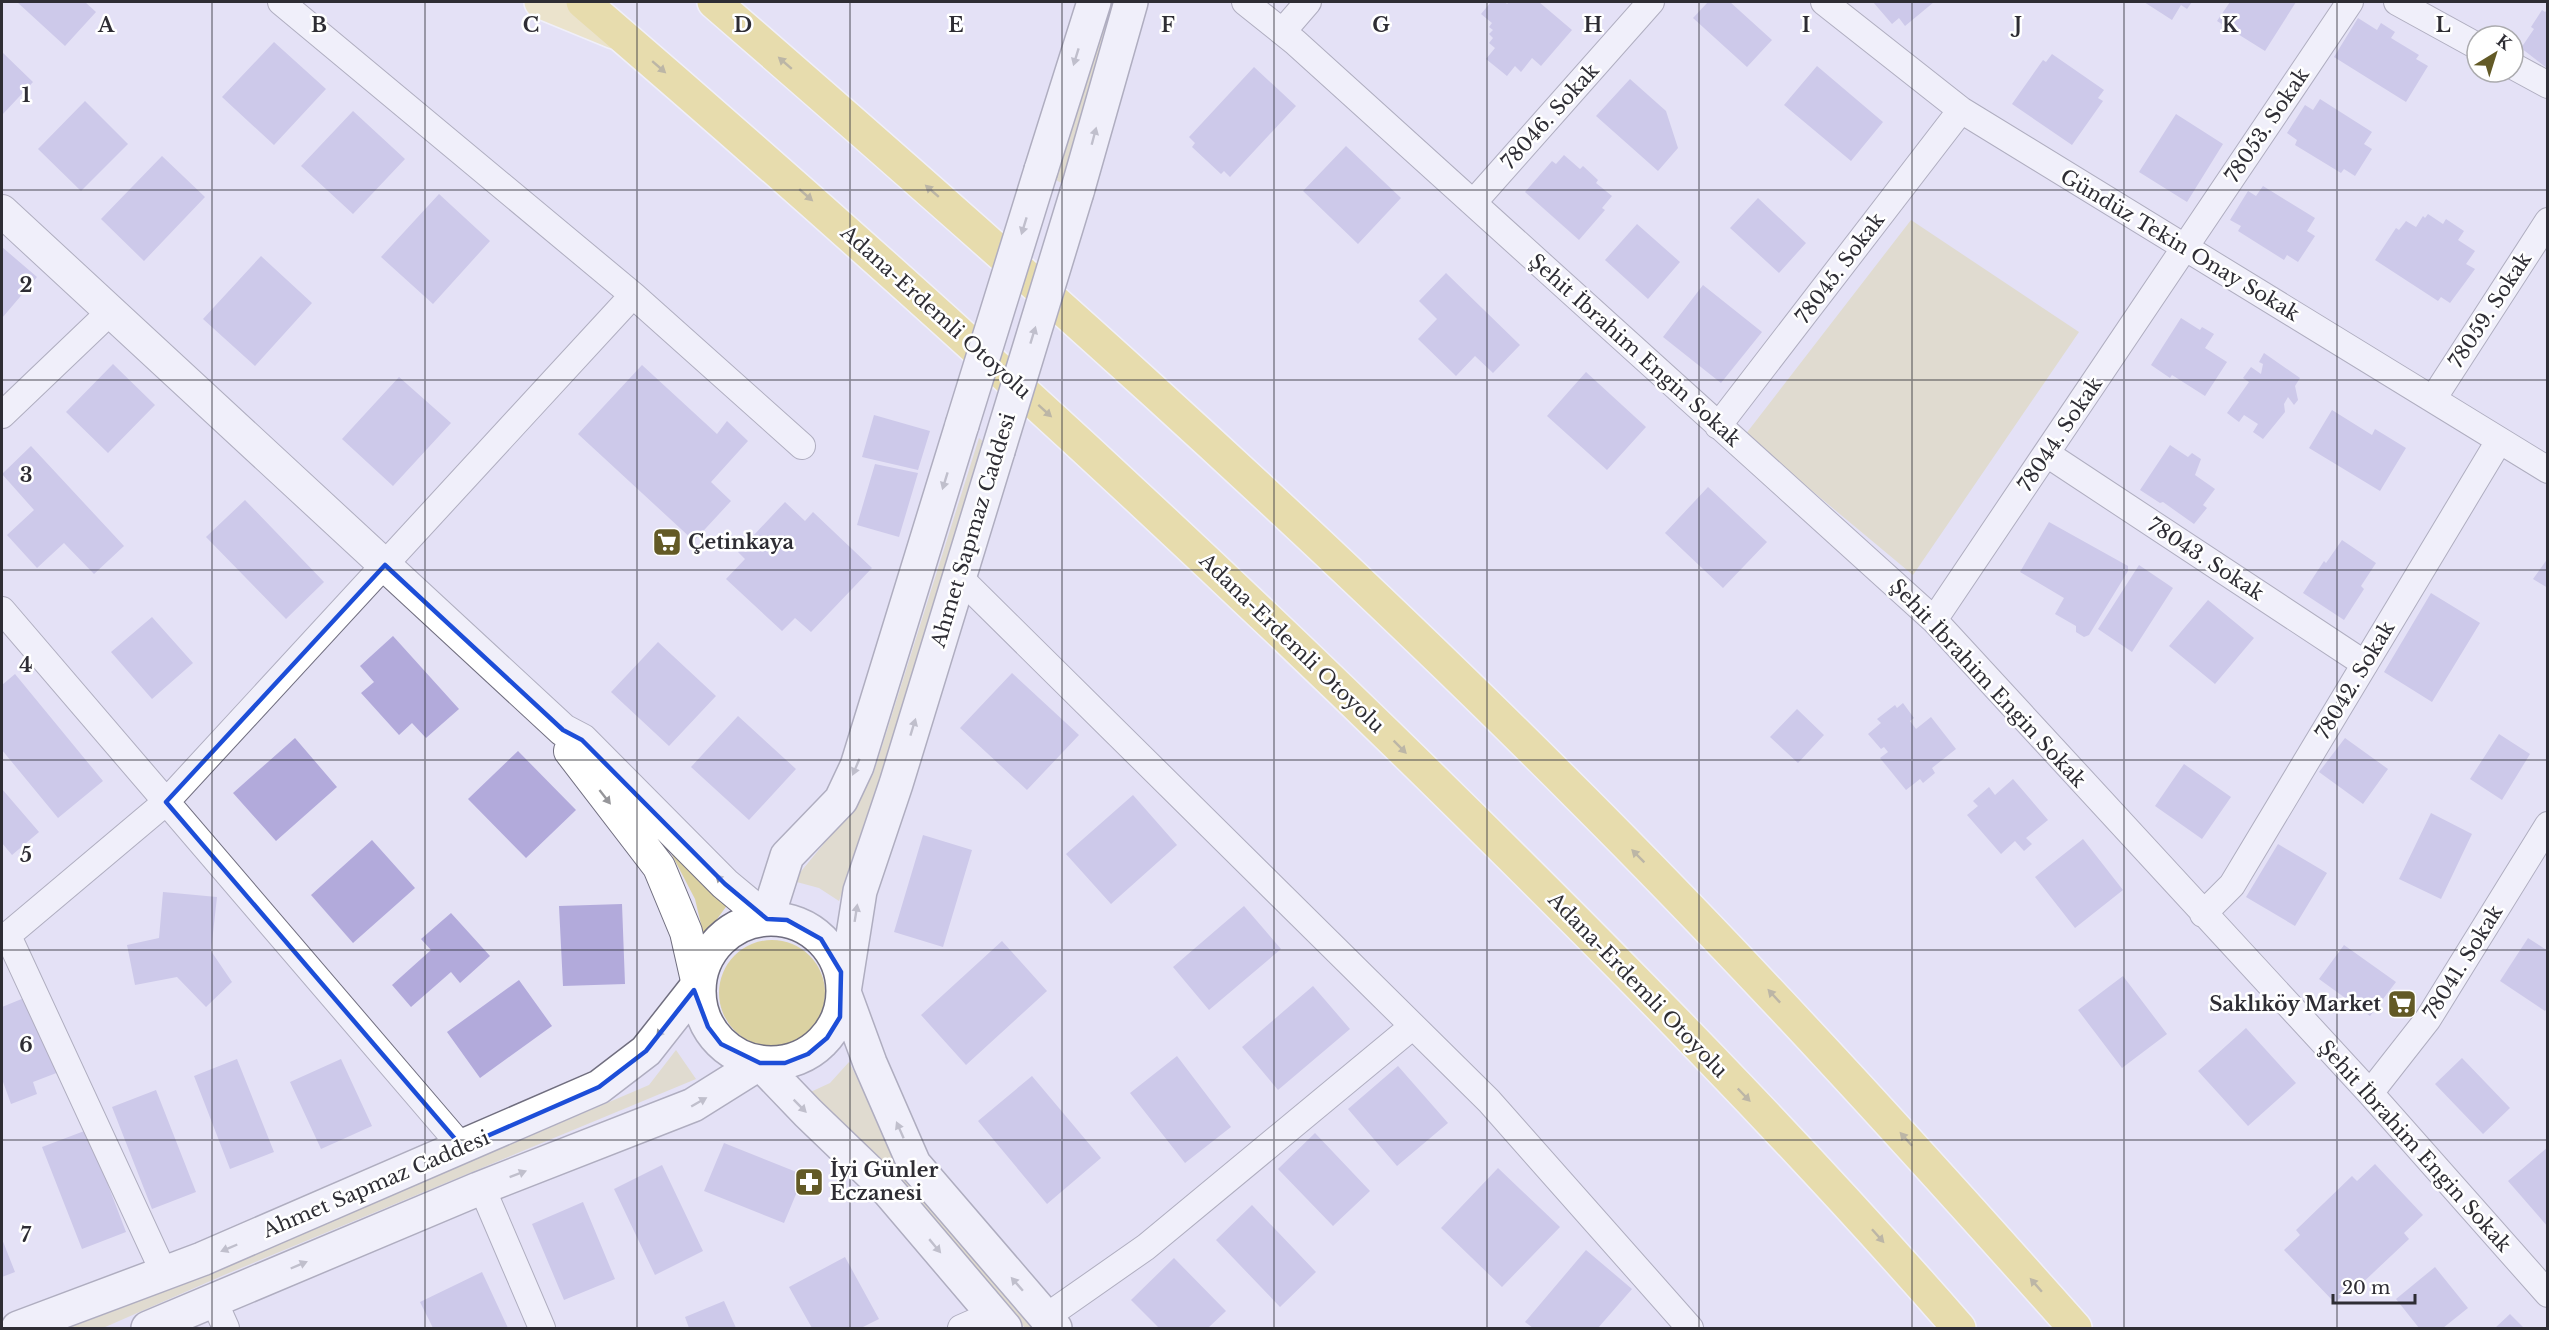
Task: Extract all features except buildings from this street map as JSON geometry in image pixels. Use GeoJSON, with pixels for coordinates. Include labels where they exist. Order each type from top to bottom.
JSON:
{"type":"FeatureCollection","features":[{"type":"Feature","properties":{"kind":"highway","name":"Adana-Erdemli Otoyolu"},"geometry":{"type":"LineString","coordinates":[[583,2],[822,209],[1074,437],[1357,704],[1600,944],[1875,1233],[1959,1329]]}},
{"type":"Feature","properties":{"kind":"highway"},"geometry":{"type":"LineString","coordinates":[[714,2],[976,230],[1268,495],[1569,786],[1719,938],[1845,1072],[2075,1329]]}},
{"type":"Feature","properties":{"kind":"main road"},"geometry":{"type":"LineString","coordinates":[[541,2],[622,35]]}},
{"type":"Feature","properties":{"kind":"main road","name":"Ahmet Sapmaz Caddesi"},"geometry":{"type":"LineString","coordinates":[[767,919],[787,856],[840,800],[857,766],[1094,2]]}},
{"type":"Feature","properties":{"kind":"main road","name":"Ahmet Sapmaz Caddesi"},"geometry":{"type":"LineString","coordinates":[[844,992],[860,891],[896,784],[1077,192],[1131,2]]}},
{"type":"Feature","properties":{"kind":"main road"},"geometry":{"type":"LineString","coordinates":[[844,992],[840,1017],[827,1038],[808,1054],[785,1063],[760,1063],[739,1057],[721,1044],[708,1027],[700,1007],[698,985],[703,965],[713,946],[728,932],[746,923],[767,919],[786,920],[805,927],[821,939],[837,963],[844,992],[870,1063],[914,1164],[1051,1323]]}},
{"type":"Feature","properties":{"kind":"main road","name":"Ahmet Sapmaz Caddesi"},"geometry":{"type":"LineString","coordinates":[[18,1329],[164,1273],[599,1087],[646,1051],[698,985]]}},
{"type":"Feature","properties":{"kind":"main road"},"geometry":{"type":"LineString","coordinates":[[148,1329],[220,1315],[482,1188],[693,1106],[760,1063]]}},
{"type":"Feature","properties":{"kind":"main road"},"geometry":{"type":"LineString","coordinates":[[760,1063],[886,1188],[999,1321]]}},
{"type":"Feature","properties":{"kind":"street"},"geometry":{"type":"LineString","coordinates":[[280,2],[633,295],[802,446]]}},
{"type":"Feature","properties":{"kind":"street","name":"Şehit İbrahim Engin Sokak"},"geometry":{"type":"LineString","coordinates":[[1245,2],[1283,31],[1934,620],[2370,1093],[2547,1294]]}},
{"type":"Feature","properties":{"kind":"street"},"geometry":{"type":"LineString","coordinates":[[1283,31],[1308,2]]}},
{"type":"Feature","properties":{"kind":"street","name":"78046. Sokak"},"geometry":{"type":"LineString","coordinates":[[1473,203],[1651,2]]}},
{"type":"Feature","properties":{"kind":"street","name":"Gündüz Tekin Onay Sokak"},"geometry":{"type":"LineString","coordinates":[[1824,2],[1961,110],[2547,471]]}},
{"type":"Feature","properties":{"kind":"street","name":"78053. Sokak"},"geometry":{"type":"LineString","coordinates":[[2184,248],[2350,2]]}},
{"type":"Feature","properties":{"kind":"street"},"geometry":{"type":"LineString","coordinates":[[2397,2],[2465,39]]}},
{"type":"Feature","properties":{"kind":"street"},"geometry":{"type":"LineString","coordinates":[[2525,73],[2547,85]]}},
{"type":"Feature","properties":{"kind":"street","name":"78045. Sokak"},"geometry":{"type":"LineString","coordinates":[[1719,426],[1961,110]]}},
{"type":"Feature","properties":{"kind":"street"},"geometry":{"type":"LineString","coordinates":[[2,211],[563,730],[582,740],[725,884],[767,919]]}},
{"type":"Feature","properties":{"kind":"street","name":"78059. Sokak"},"geometry":{"type":"LineString","coordinates":[[2433,399],[2547,221]]}},
{"type":"Feature","properties":{"kind":"street","name":"78044. Sokak"},"geometry":{"type":"LineString","coordinates":[[1934,620],[2184,248]]}},
{"type":"Feature","properties":{"kind":"street"},"geometry":{"type":"LineString","coordinates":[[164,1273],[5,938],[166,802],[633,295]]}},
{"type":"Feature","properties":{"kind":"street"},"geometry":{"type":"LineString","coordinates":[[2,415],[111,311]]}},
{"type":"Feature","properties":{"kind":"street","name":"78042. Sokak"},"geometry":{"type":"LineString","coordinates":[[2203,914],[2232,885],[2499,441]]}},
{"type":"Feature","properties":{"kind":"street","name":"78043. Sokak"},"geometry":{"type":"LineString","coordinates":[[2047,454],[2365,664]]}},
{"type":"Feature","properties":{"kind":"street"},"geometry":{"type":"LineString","coordinates":[[959,577],[1489,1101],[1690,1329]]}},
{"type":"Feature","properties":{"kind":"street"},"geometry":{"type":"LineString","coordinates":[[2,609],[462,1147]]}},
{"type":"Feature","properties":{"kind":"street"},"geometry":{"type":"LineString","coordinates":[[563,730],[571,753],[659,867],[686,932],[698,985]]}},
{"type":"Feature","properties":{"kind":"street","name":"78041. Sokak"},"geometry":{"type":"LineString","coordinates":[[2370,1093],[2428,1019],[2547,825]]}},
{"type":"Feature","properties":{"kind":"street"},"geometry":{"type":"LineString","coordinates":[[1051,1323],[1413,1026]]}},
{"type":"Feature","properties":{"kind":"street"},"geometry":{"type":"LineString","coordinates":[[482,1188],[542,1329]]}},
{"type":"Feature","properties":{"kind":"street"},"geometry":{"type":"LineString","coordinates":[[961,1329],[999,1321]]}},
{"type":"Feature","properties":{"kind":"highlighted area"},"geometry":{"type":"Polygon","coordinates":[[[385,565],[563,730],[582,740],[725,884],[767,919],[787,920],[821,939],[841,972],[840,1017],[827,1038],[808,1054],[785,1063],[760,1063],[721,1044],[708,1027],[694,990],[646,1051],[599,1087],[462,1147],[166,802],[385,565]]]}},
{"type":"Feature","properties":{"kind":"shaded area"},"geometry":{"type":"Polygon","coordinates":[[[1109,2],[1118,2],[1063,184],[1056,180],[1109,2]]]}},
{"type":"Feature","properties":{"kind":"shaded area"},"geometry":{"type":"Polygon","coordinates":[[[1911,220],[2079,332],[1913,575],[1745,435],[1911,220]]]}},
{"type":"Feature","properties":{"kind":"shaded area"},"geometry":{"type":"Polygon","coordinates":[[[979,438],[985,443],[882,782],[839,901],[819,888],[793,881],[822,846],[873,775],[979,438]]]}},
{"type":"Feature","properties":{"kind":"shaded area"},"geometry":{"type":"Polygon","coordinates":[[[671,853],[728,904],[704,937],[695,899],[671,853]]]}},
{"type":"Feature","properties":{"kind":"shaded area"},"geometry":{"type":"Polygon","coordinates":[[[772,940],[792,944],[809,956],[821,973],[825,993],[821,1013],[809,1030],[792,1042],[772,1046],[752,1042],[735,1030],[723,1013],[719,993],[723,973],[735,956],[752,944],[772,940]]]}},
{"type":"Feature","properties":{"kind":"shaded area"},"geometry":{"type":"Polygon","coordinates":[[[676,1050],[696,1079],[224,1275],[103,1328],[68,1328],[219,1269],[649,1085],[676,1050]]]}},
{"type":"Feature","properties":{"kind":"shaded area"},"geometry":{"type":"Polygon","coordinates":[[[849,1062],[902,1166],[1038,1328],[1025,1328],[894,1172],[804,1095],[830,1083],[849,1062]]]}},
{"type":"Feature","properties":{"kind":"place","name":"Çetinkaya"},"geometry":{"type":"Point","coordinates":[667,542]}},
{"type":"Feature","properties":{"kind":"place","name":"Saklıköy Market"},"geometry":{"type":"Point","coordinates":[2402,1004]}},
{"type":"Feature","properties":{"kind":"place","name":"İyi Günler Eczanesi"},"geometry":{"type":"Point","coordinates":[809,1182]}}]}
